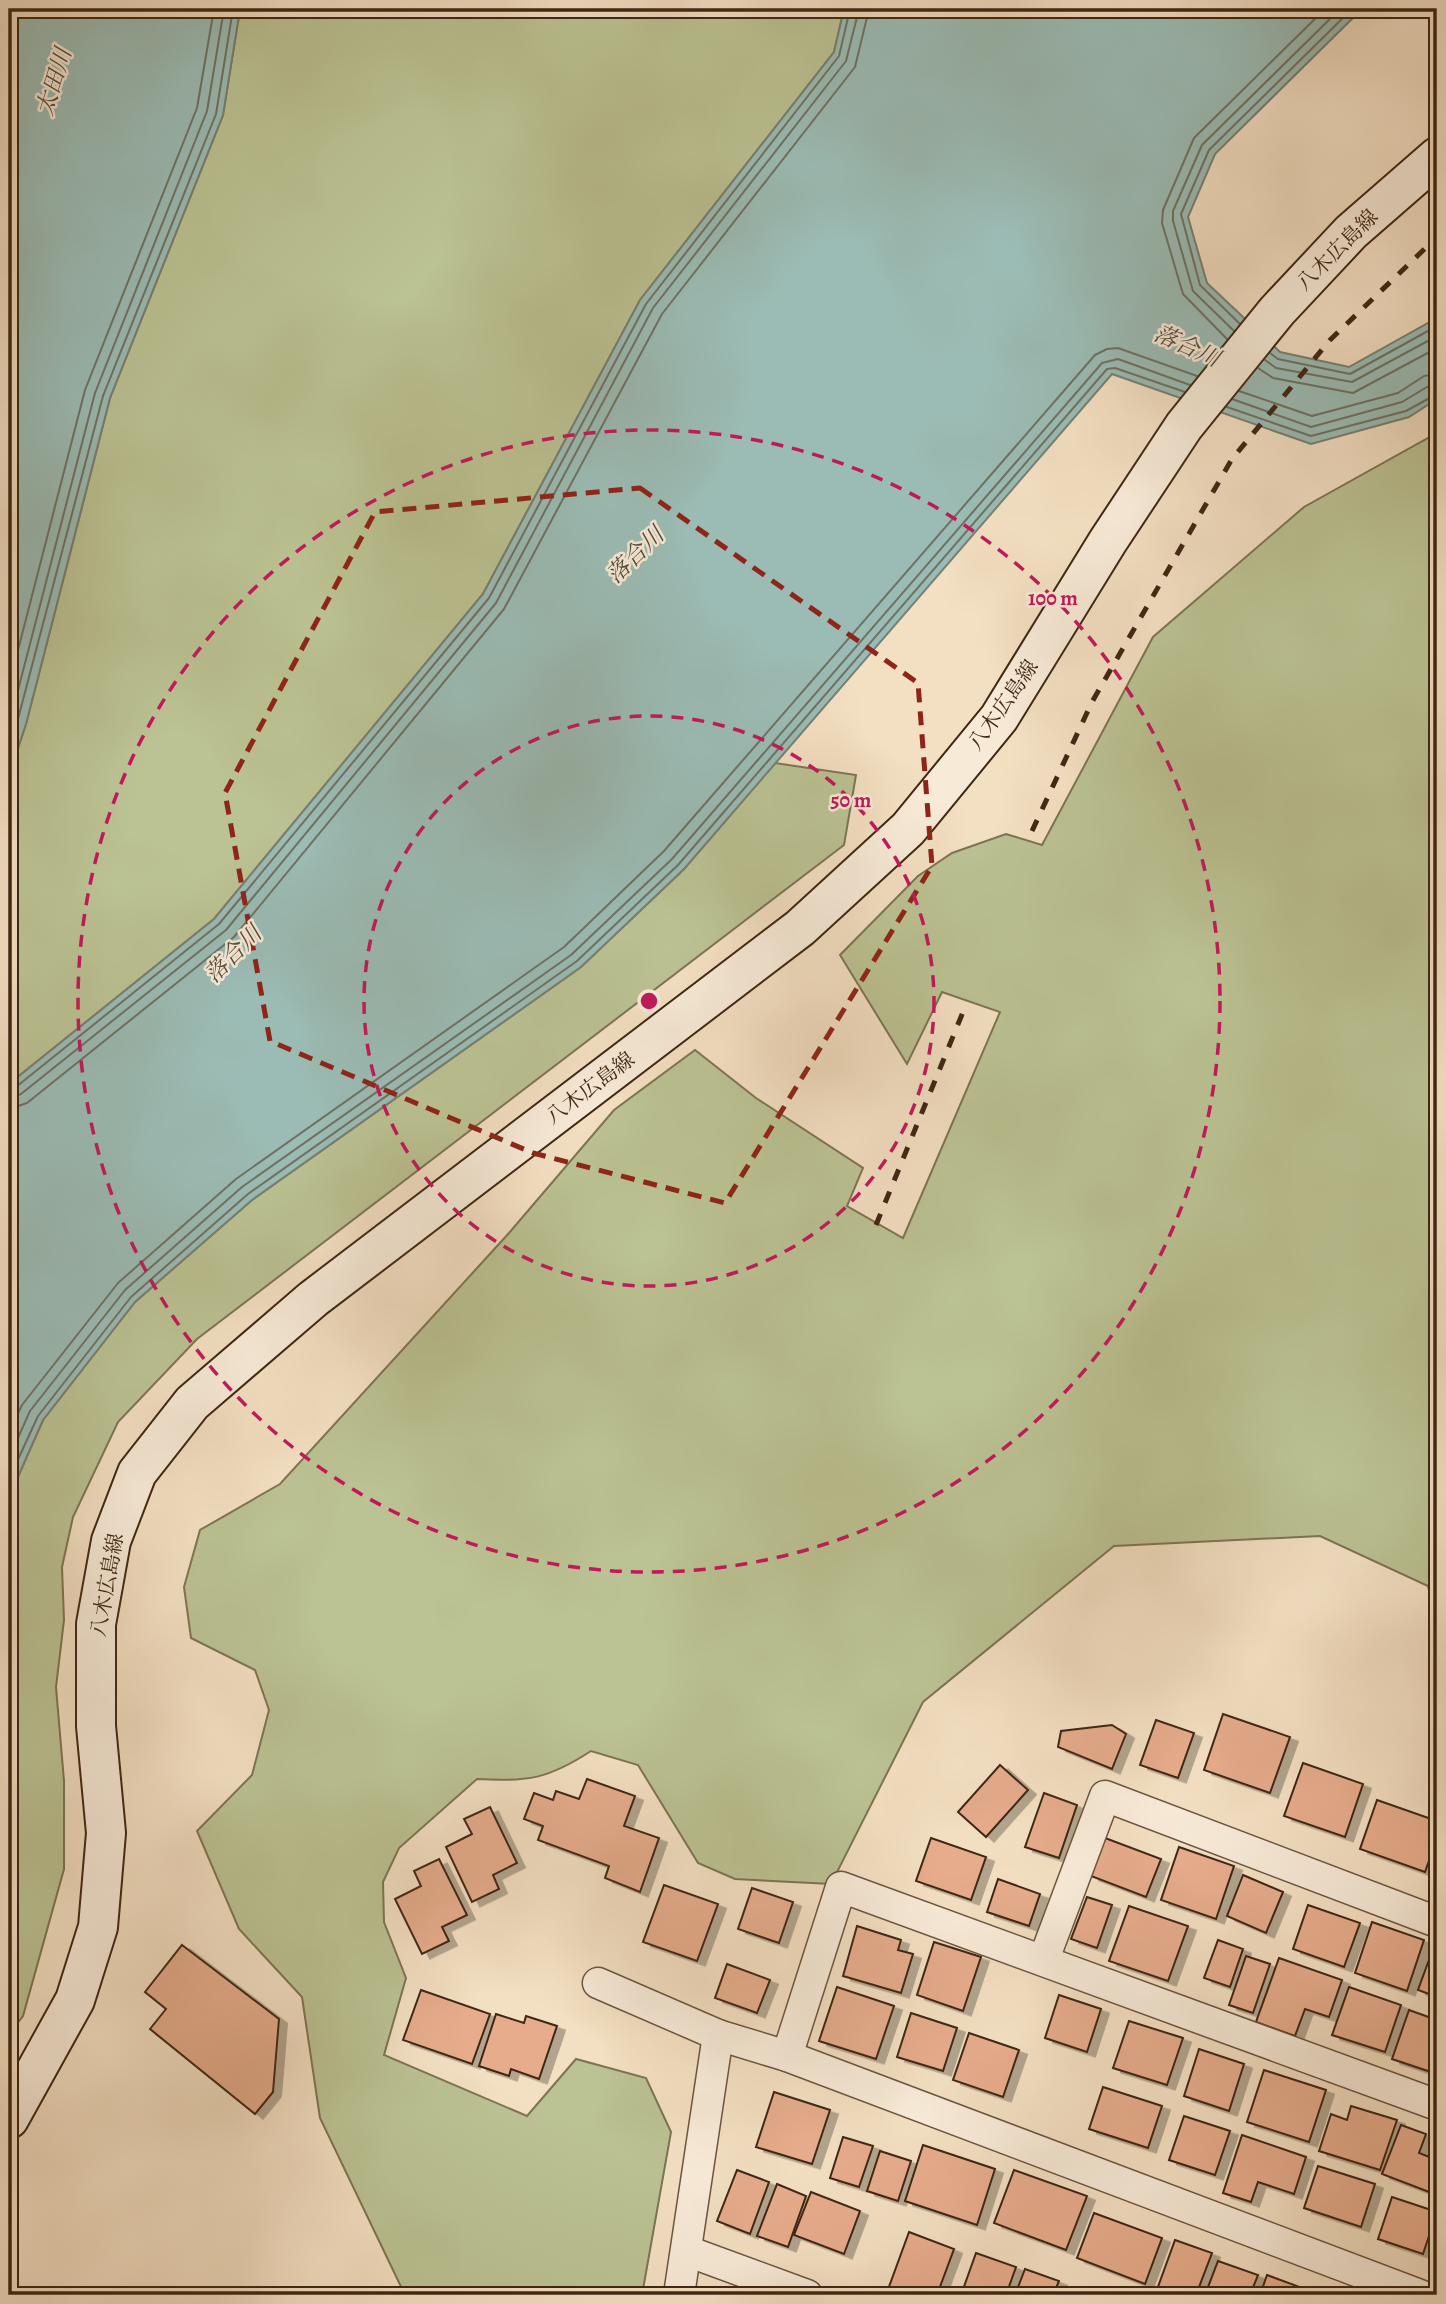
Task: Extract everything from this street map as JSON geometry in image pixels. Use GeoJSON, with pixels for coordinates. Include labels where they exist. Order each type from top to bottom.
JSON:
{"type":"FeatureCollection","features":[{"type":"Feature","properties":{"kind":"main road","name":"八木広島線"},"geometry":{"type":"LineString","coordinates":[[9,2119],[75,2000],[98,1927],[106,1833],[96,1726],[96,1624],[111,1541],[137,1474],[192,1402],[313,1299],[800,928],[908,829],[999,718],[1108,541],[1184,426],[1277,311],[1351,232],[1437,157]]}},
{"type":"Feature","properties":{"kind":"street"},"geometry":{"type":"LineString","coordinates":[[1044,1959],[1105,1797],[1437,1922]]}},
{"type":"Feature","properties":{"kind":"street"},"geometry":{"type":"LineString","coordinates":[[787,2056],[841,1887],[1044,1959],[1437,2105]]}},
{"type":"Feature","properties":{"kind":"street"},"geometry":{"type":"LineString","coordinates":[[598,1983],[718,2035],[787,2056],[1420,2295]]}},
{"type":"Feature","properties":{"kind":"street"},"geometry":{"type":"LineString","coordinates":[[679,2295],[718,2035]]}},
{"type":"Feature","properties":{"kind":"street"},"geometry":{"type":"LineString","coordinates":[[687,2251],[807,2295]]}},
{"type":"Feature","properties":{"kind":"highlighted area"},"geometry":{"type":"Polygon","coordinates":[[[640,488],[918,683],[932,866],[725,1203],[533,1153],[270,1041],[225,793],[375,512],[640,488]]]}},
{"type":"Feature","properties":{"kind":"green space"},"geometry":{"type":"Polygon","coordinates":[[[240,9],[844,9],[834,52],[640,300],[483,594],[214,919],[9,1084],[9,775],[26,724],[110,398],[223,115],[240,9]]]}},
{"type":"Feature","properties":{"kind":"green space"},"geometry":{"type":"Polygon","coordinates":[[[1437,433],[1437,1621],[1428,1586],[1320,1536],[1114,1546],[923,1702],[831,1884],[735,1879],[698,1863],[638,1765],[591,1751],[562,1768],[537,1777],[477,1779],[399,1848],[383,1882],[384,1922],[406,1978],[384,2055],[527,2116],[576,2059],[646,2078],[671,2132],[642,2295],[405,2295],[320,2118],[302,1997],[239,1929],[197,1831],[252,1775],[269,1710],[255,1670],[191,1638],[184,1587],[200,1530],[280,1484],[509,1233],[614,1110],[695,1050],[756,1098],[863,1168],[847,1206],[903,1238],[1000,1012],[942,992],[907,1064],[840,955],[918,876],[952,853],[1006,834],[1042,845],[1153,637],[1304,507],[1437,433]]]}},
{"type":"Feature","properties":{"kind":"green space"},"geometry":{"type":"Polygon","coordinates":[[[775,763],[856,775],[844,845],[197,1339],[118,1422],[73,1517],[62,1567],[64,1620],[56,1687],[64,1781],[64,1869],[23,2016],[9,2034],[9,1497],[43,1420],[135,1302],[252,1200],[581,967],[684,869],[775,763]]]}},
{"type":"Feature","properties":{"kind":"water","name":"太田川"},"geometry":{"type":"Polygon","coordinates":[[[9,9],[240,9],[223,115],[110,398],[26,724],[9,775],[9,9]]]}},
{"type":"Feature","properties":{"kind":"water","name":"落合川"},"geometry":{"type":"Polygon","coordinates":[[[844,9],[1362,9],[1215,154],[1188,217],[1207,283],[1280,352],[1349,367],[1437,318],[1437,399],[1409,417],[1311,444],[1112,374],[684,869],[581,967],[252,1200],[135,1302],[43,1420],[9,1497],[9,1084],[214,919],[483,594],[640,300],[834,52],[844,9]]]}},
{"type":"Feature","properties":{"kind":"building"},"geometry":{"type":"Polygon","coordinates":[[[1223,1714],[1290,1737],[1270,1793],[1204,1770],[1223,1714]]]}},
{"type":"Feature","properties":{"kind":"building"},"geometry":{"type":"Polygon","coordinates":[[[1156,1720],[1194,1733],[1178,1778],[1140,1765],[1156,1720]]]}},
{"type":"Feature","properties":{"kind":"building"},"geometry":{"type":"Polygon","coordinates":[[[1112,1725],[1126,1734],[1112,1769],[1058,1747],[1061,1731],[1112,1725]]]}},
{"type":"Feature","properties":{"kind":"building"},"geometry":{"type":"Polygon","coordinates":[[[1303,1763],[1363,1784],[1345,1837],[1284,1816],[1303,1763]]]}},
{"type":"Feature","properties":{"kind":"building"},"geometry":{"type":"Polygon","coordinates":[[[1000,1765],[1028,1790],[986,1837],[958,1812],[1000,1765]]]}},
{"type":"Feature","properties":{"kind":"building"},"geometry":{"type":"Polygon","coordinates":[[[587,1779],[635,1796],[624,1826],[659,1838],[640,1892],[605,1878],[609,1866],[538,1840],[543,1826],[524,1819],[534,1793],[553,1800],[556,1791],[579,1799],[587,1779]]]}},
{"type":"Feature","properties":{"kind":"building"},"geometry":{"type":"Polygon","coordinates":[[[1044,1793],[1077,1805],[1059,1858],[1025,1847],[1044,1793]]]}},
{"type":"Feature","properties":{"kind":"building"},"geometry":{"type":"Polygon","coordinates":[[[1377,1800],[1437,1821],[1437,1838],[1425,1872],[1360,1849],[1377,1800]]]}},
{"type":"Feature","properties":{"kind":"building"},"geometry":{"type":"Polygon","coordinates":[[[490,1807],[517,1863],[493,1875],[499,1889],[472,1902],[446,1847],[472,1834],[464,1819],[490,1807]]]}},
{"type":"Feature","properties":{"kind":"building"},"geometry":{"type":"Polygon","coordinates":[[[931,1838],[986,1857],[971,1900],[916,1881],[931,1838]]]}},
{"type":"Feature","properties":{"kind":"building"},"geometry":{"type":"Polygon","coordinates":[[[1105,1838],[1161,1859],[1146,1897],[1091,1876],[1105,1838]]]}},
{"type":"Feature","properties":{"kind":"building"},"geometry":{"type":"Polygon","coordinates":[[[1179,1847],[1234,1866],[1216,1919],[1161,1900],[1179,1847]]]}},
{"type":"Feature","properties":{"kind":"building"},"geometry":{"type":"Polygon","coordinates":[[[439,1859],[467,1915],[442,1927],[449,1941],[422,1954],[395,1899],[421,1886],[414,1871],[439,1859]]]}},
{"type":"Feature","properties":{"kind":"building"},"geometry":{"type":"Polygon","coordinates":[[[1243,1875],[1283,1892],[1266,1933],[1227,1916],[1243,1875]]]}},
{"type":"Feature","properties":{"kind":"building"},"geometry":{"type":"Polygon","coordinates":[[[998,1879],[1040,1894],[1029,1926],[987,1912],[998,1879]]]}},
{"type":"Feature","properties":{"kind":"building"},"geometry":{"type":"Polygon","coordinates":[[[664,1885],[718,1904],[697,1961],[643,1942],[664,1885]]]}},
{"type":"Feature","properties":{"kind":"building"},"geometry":{"type":"Polygon","coordinates":[[[752,1888],[793,1902],[779,1943],[738,1929],[752,1888]]]}},
{"type":"Feature","properties":{"kind":"building"},"geometry":{"type":"Polygon","coordinates":[[[1087,1897],[1112,1905],[1097,1948],[1071,1939],[1087,1897]]]}},
{"type":"Feature","properties":{"kind":"building"},"geometry":{"type":"Polygon","coordinates":[[[1308,1905],[1360,1923],[1344,1967],[1293,1949],[1308,1905]]]}},
{"type":"Feature","properties":{"kind":"building"},"geometry":{"type":"Polygon","coordinates":[[[1129,1906],[1188,1926],[1168,1981],[1109,1961],[1129,1906]]]}},
{"type":"Feature","properties":{"kind":"building"},"geometry":{"type":"Polygon","coordinates":[[[1372,1922],[1424,1940],[1407,1991],[1355,1973],[1372,1922]]]}},
{"type":"Feature","properties":{"kind":"building"},"geometry":{"type":"Polygon","coordinates":[[[857,1926],[901,1940],[898,1950],[913,1954],[901,1993],[843,1976],[857,1926]]]}},
{"type":"Feature","properties":{"kind":"building"},"geometry":{"type":"Polygon","coordinates":[[[1218,1940],[1243,1949],[1230,1987],[1204,1978],[1218,1940]]]}},
{"type":"Feature","properties":{"kind":"building"},"geometry":{"type":"Polygon","coordinates":[[[934,1942],[981,1957],[963,2011],[917,1995],[934,1942]]]}},
{"type":"Feature","properties":{"kind":"building"},"geometry":{"type":"Polygon","coordinates":[[[182,1945],[279,2019],[273,2092],[255,2114],[150,2029],[166,2009],[145,1992],[182,1945]]]}},
{"type":"Feature","properties":{"kind":"building"},"geometry":{"type":"Polygon","coordinates":[[[1434,1946],[1437,1947],[1437,1997],[1418,1990],[1434,1946]]]}},
{"type":"Feature","properties":{"kind":"building"},"geometry":{"type":"Polygon","coordinates":[[[1246,1956],[1270,1964],[1253,2013],[1229,2005],[1246,1956]]]}},
{"type":"Feature","properties":{"kind":"building"},"geometry":{"type":"Polygon","coordinates":[[[1279,1958],[1342,1980],[1329,2017],[1305,2009],[1295,2036],[1256,2022],[1279,1958]]]}},
{"type":"Feature","properties":{"kind":"building"},"geometry":{"type":"Polygon","coordinates":[[[727,1964],[770,1980],[757,2013],[715,1998],[727,1964]]]}},
{"type":"Feature","properties":{"kind":"building"},"geometry":{"type":"Polygon","coordinates":[[[837,1987],[894,2006],[876,2059],[819,2041],[837,1987]]]}},
{"type":"Feature","properties":{"kind":"building"},"geometry":{"type":"Polygon","coordinates":[[[1349,1987],[1401,2005],[1385,2052],[1332,2035],[1349,1987]]]}},
{"type":"Feature","properties":{"kind":"building"},"geometry":{"type":"Polygon","coordinates":[[[421,1990],[490,2014],[472,2064],[403,2040],[421,1990]]]}},
{"type":"Feature","properties":{"kind":"building"},"geometry":{"type":"Polygon","coordinates":[[[1059,1995],[1101,2009],[1087,2052],[1045,2038],[1059,1995]]]}},
{"type":"Feature","properties":{"kind":"building"},"geometry":{"type":"Polygon","coordinates":[[[1409,2010],[1437,2020],[1437,2074],[1392,2059],[1409,2010]]]}},
{"type":"Feature","properties":{"kind":"building"},"geometry":{"type":"Polygon","coordinates":[[[911,2013],[957,2028],[943,2071],[897,2057],[911,2013]]]}},
{"type":"Feature","properties":{"kind":"building"},"geometry":{"type":"Polygon","coordinates":[[[496,2014],[524,2023],[526,2016],[557,2026],[539,2079],[511,2069],[509,2076],[479,2066],[496,2014]]]}},
{"type":"Feature","properties":{"kind":"building"},"geometry":{"type":"Polygon","coordinates":[[[1129,2021],[1183,2038],[1167,2085],[1113,2068],[1129,2021]]]}},
{"type":"Feature","properties":{"kind":"building"},"geometry":{"type":"Polygon","coordinates":[[[969,2033],[1019,2050],[1003,2097],[953,2080],[969,2033]]]}},
{"type":"Feature","properties":{"kind":"building"},"geometry":{"type":"Polygon","coordinates":[[[1199,2049],[1244,2064],[1229,2111],[1184,2096],[1199,2049]]]}},
{"type":"Feature","properties":{"kind":"building"},"geometry":{"type":"Polygon","coordinates":[[[1264,2070],[1326,2090],[1309,2142],[1247,2122],[1264,2070]]]}},
{"type":"Feature","properties":{"kind":"building"},"geometry":{"type":"Polygon","coordinates":[[[1103,2087],[1162,2106],[1148,2148],[1089,2129],[1103,2087]]]}},
{"type":"Feature","properties":{"kind":"building"},"geometry":{"type":"Polygon","coordinates":[[[774,2092],[830,2110],[812,2164],[756,2147],[774,2092]]]}},
{"type":"Feature","properties":{"kind":"building"},"geometry":{"type":"Polygon","coordinates":[[[1351,2106],[1397,2120],[1380,2170],[1319,2151],[1331,2114],[1347,2120],[1351,2106]]]}},
{"type":"Feature","properties":{"kind":"building"},"geometry":{"type":"Polygon","coordinates":[[[1184,2116],[1230,2131],[1215,2175],[1169,2160],[1184,2116]]]}},
{"type":"Feature","properties":{"kind":"building"},"geometry":{"type":"Polygon","coordinates":[[[1401,2125],[1426,2134],[1419,2153],[1437,2160],[1437,2195],[1382,2174],[1401,2125]]]}},
{"type":"Feature","properties":{"kind":"building"},"geometry":{"type":"Polygon","coordinates":[[[1242,2135],[1306,2157],[1294,2194],[1258,2182],[1251,2202],[1223,2193],[1242,2135]]]}},
{"type":"Feature","properties":{"kind":"building"},"geometry":{"type":"Polygon","coordinates":[[[843,2137],[873,2146],[859,2187],[830,2178],[843,2137]]]}},
{"type":"Feature","properties":{"kind":"building"},"geometry":{"type":"Polygon","coordinates":[[[923,2145],[995,2169],[977,2225],[905,2201],[923,2145]]]}},
{"type":"Feature","properties":{"kind":"building"},"geometry":{"type":"Polygon","coordinates":[[[880,2151],[911,2161],[898,2201],[867,2191],[880,2151]]]}},
{"type":"Feature","properties":{"kind":"building"},"geometry":{"type":"Polygon","coordinates":[[[1318,2166],[1375,2184],[1361,2227],[1304,2208],[1318,2166]]]}},
{"type":"Feature","properties":{"kind":"building"},"geometry":{"type":"Polygon","coordinates":[[[737,2170],[769,2182],[750,2234],[717,2221],[737,2170]]]}},
{"type":"Feature","properties":{"kind":"building"},"geometry":{"type":"Polygon","coordinates":[[[1014,2170],[1087,2196],[1066,2250],[994,2223],[1014,2170]]]}},
{"type":"Feature","properties":{"kind":"building"},"geometry":{"type":"Polygon","coordinates":[[[777,2184],[806,2196],[788,2247],[757,2236],[777,2184]]]}},
{"type":"Feature","properties":{"kind":"building"},"geometry":{"type":"Polygon","coordinates":[[[811,2192],[860,2211],[844,2254],[794,2235],[811,2192]]]}},
{"type":"Feature","properties":{"kind":"building"},"geometry":{"type":"Polygon","coordinates":[[[1392,2197],[1437,2212],[1423,2254],[1378,2239],[1392,2197]]]}},
{"type":"Feature","properties":{"kind":"building"},"geometry":{"type":"Polygon","coordinates":[[[1094,2213],[1162,2238],[1145,2284],[1077,2258],[1094,2213]]]}},
{"type":"Feature","properties":{"kind":"building"},"geometry":{"type":"Polygon","coordinates":[[[909,2232],[954,2249],[937,2295],[886,2295],[909,2232]]]}},
{"type":"Feature","properties":{"kind":"building"},"geometry":{"type":"Polygon","coordinates":[[[1175,2240],[1212,2253],[1196,2295],[1155,2295],[1175,2240]]]}},
{"type":"Feature","properties":{"kind":"building"},"geometry":{"type":"Polygon","coordinates":[[[976,2253],[1016,2267],[1006,2295],[961,2295],[976,2253]]]}},
{"type":"Feature","properties":{"kind":"building"},"geometry":{"type":"Polygon","coordinates":[[[1218,2261],[1258,2275],[1250,2295],[1205,2295],[1218,2261]]]}},
{"type":"Feature","properties":{"kind":"building"},"geometry":{"type":"Polygon","coordinates":[[[1025,2269],[1059,2281],[1053,2295],[1015,2295],[1025,2269]]]}},
{"type":"Feature","properties":{"kind":"building"},"geometry":{"type":"Polygon","coordinates":[[[1267,2275],[1321,2295],[1260,2295],[1267,2275]]]}},
{"type":"Feature","properties":{"kind":"building"},"geometry":{"type":"Polygon","coordinates":[[[1067,2288],[1087,2295],[1064,2295],[1067,2288]]]}},
{"type":"Feature","properties":{"kind":"railway"},"geometry":{"type":"LineString","coordinates":[[1032,831],[1092,702],[1232,459],[1330,340],[1437,237]]}},
{"type":"Feature","properties":{"kind":"railway"},"geometry":{"type":"LineString","coordinates":[[876,1225],[963,1012]]}}]}
